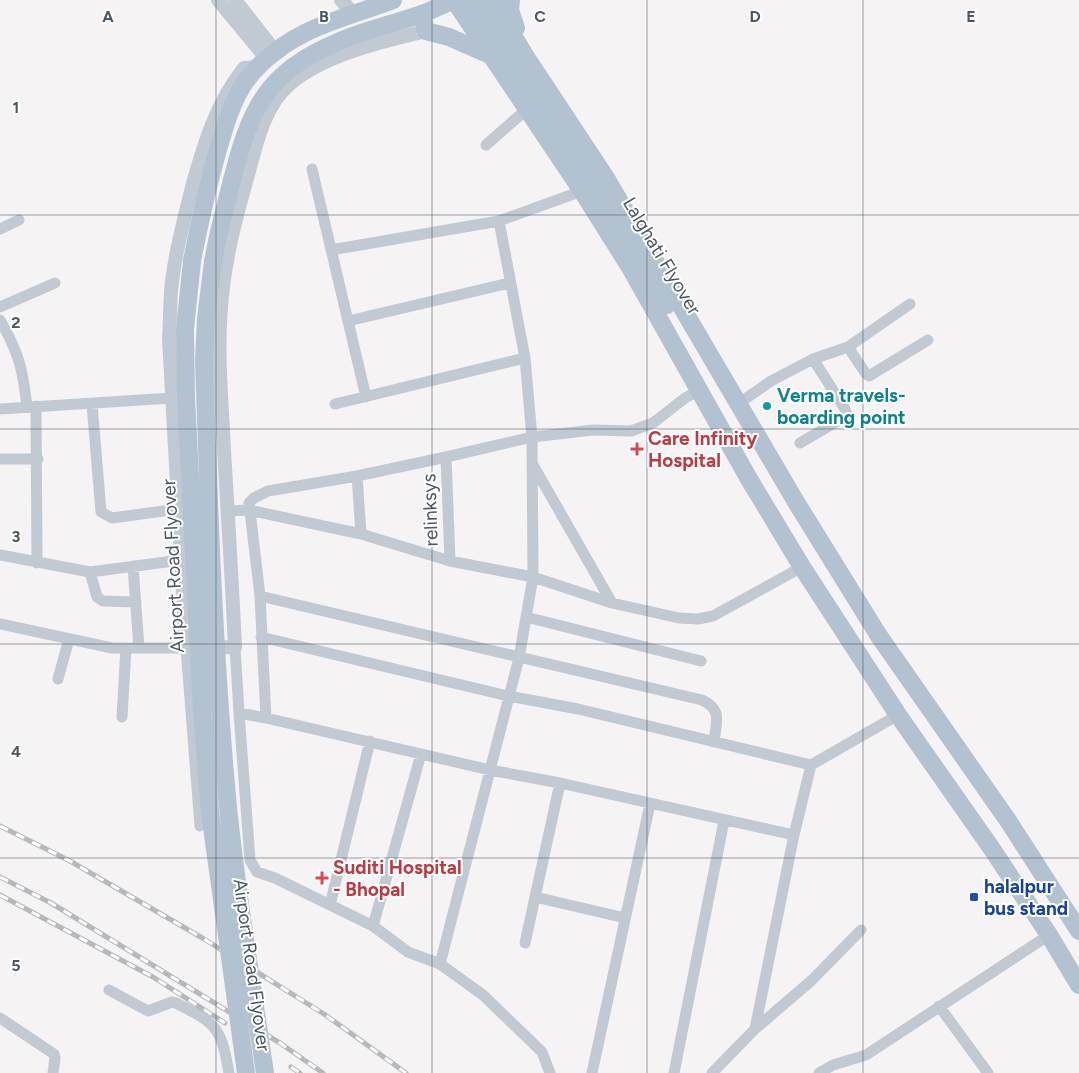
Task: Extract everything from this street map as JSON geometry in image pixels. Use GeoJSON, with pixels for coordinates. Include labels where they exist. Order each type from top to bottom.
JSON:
{"type":"FeatureCollection","features":[{"type":"Feature","properties":{"kind":"main road"},"geometry":{"type":"LineString","coordinates":[[454,0],[582,191],[631,270],[698,391],[802,567],[898,715],[992,849],[1049,935],[1079,985]]}},
{"type":"Feature","properties":{"kind":"main road","name":"Airport Road Flyover"},"geometry":{"type":"LineString","coordinates":[[265,1073],[230,828],[216,649],[204,361],[206,318],[244,136],[252,115],[268,89],[279,77],[316,51],[341,40],[424,23],[454,0]]}},
{"type":"Feature","properties":{"kind":"main road","name":"Lalghati Flyover"},"geometry":{"type":"LineString","coordinates":[[472,0],[579,160],[798,520],[814,534]]}},
{"type":"Feature","properties":{"kind":"main road"},"geometry":{"type":"LineString","coordinates":[[492,0],[526,57],[606,178],[814,534],[903,673],[1009,822],[1079,931]]}},
{"type":"Feature","properties":{"kind":"main road"},"geometry":{"type":"LineString","coordinates":[[511,0],[510,10],[526,57]]}},
{"type":"Feature","properties":{"kind":"main road"},"geometry":{"type":"LineString","coordinates":[[267,59],[307,32],[390,1]]}},
{"type":"Feature","properties":{"kind":"main road"},"geometry":{"type":"LineString","coordinates":[[424,23],[449,37],[490,55]]}},
{"type":"Feature","properties":{"kind":"main road","name":"Airport Road Flyover"},"geometry":{"type":"LineString","coordinates":[[246,1073],[210,813],[202,712],[186,390],[185,329],[192,261],[224,128],[235,100],[245,82],[267,59]]}},
{"type":"Feature","properties":{"kind":"street"},"geometry":{"type":"LineString","coordinates":[[218,0],[267,59]]}},
{"type":"Feature","properties":{"kind":"street"},"geometry":{"type":"LineString","coordinates":[[234,0],[267,59]]}},
{"type":"Feature","properties":{"kind":"street"},"geometry":{"type":"LineString","coordinates":[[341,0],[354,14]]}},
{"type":"Feature","properties":{"kind":"street"},"geometry":{"type":"LineString","coordinates":[[200,826],[186,648],[178,509],[169,338],[171,291],[180,235],[192,187],[203,148],[223,97],[244,68],[267,59]]}},
{"type":"Feature","properties":{"kind":"street"},"geometry":{"type":"LineString","coordinates":[[486,145],[527,109]]}},
{"type":"Feature","properties":{"kind":"street"},"geometry":{"type":"LineString","coordinates":[[312,169],[366,397]]}},
{"type":"Feature","properties":{"kind":"street"},"geometry":{"type":"LineString","coordinates":[[331,250],[499,221],[582,191]]}},
{"type":"Feature","properties":{"kind":"street"},"geometry":{"type":"LineString","coordinates":[[0,229],[19,220]]}},
{"type":"Feature","properties":{"kind":"street"},"geometry":{"type":"LineString","coordinates":[[440,964],[519,658],[533,577],[532,437],[525,358],[509,283],[499,221]]}},
{"type":"Feature","properties":{"kind":"street"},"geometry":{"type":"LineString","coordinates":[[219,254],[221,307],[220,376],[239,713],[250,860],[257,872],[275,878],[373,926],[408,952],[440,964],[483,995],[542,1052],[550,1073]]}},
{"type":"Feature","properties":{"kind":"street"},"geometry":{"type":"LineString","coordinates":[[0,307],[55,283]]}},
{"type":"Feature","properties":{"kind":"street"},"geometry":{"type":"LineString","coordinates":[[348,321],[509,283]]}},
{"type":"Feature","properties":{"kind":"street"},"geometry":{"type":"LineString","coordinates":[[738,404],[771,382],[813,359],[848,347],[910,304]]}},
{"type":"Feature","properties":{"kind":"street"},"geometry":{"type":"LineString","coordinates":[[0,320],[14,344],[32,407],[38,458],[37,562]]}},
{"type":"Feature","properties":{"kind":"street"},"geometry":{"type":"LineString","coordinates":[[848,347],[869,376],[928,340]]}},
{"type":"Feature","properties":{"kind":"street"},"geometry":{"type":"LineString","coordinates":[[335,404],[525,358]]}},
{"type":"Feature","properties":{"kind":"street"},"geometry":{"type":"LineString","coordinates":[[800,444],[841,419],[846,412],[813,359]]}},
{"type":"Feature","properties":{"kind":"street"},"geometry":{"type":"LineString","coordinates":[[266,718],[260,596],[249,510],[249,503],[254,498],[268,491],[357,476],[532,437],[593,430],[631,430],[640,428],[653,423],[685,398],[698,391]]}},
{"type":"Feature","properties":{"kind":"street"},"geometry":{"type":"LineString","coordinates":[[0,409],[172,398]]}},
{"type":"Feature","properties":{"kind":"street"},"geometry":{"type":"LineString","coordinates":[[92,404],[101,512],[112,518],[178,509]]}},
{"type":"Feature","properties":{"kind":"street","name":"relinksys"},"geometry":{"type":"LineString","coordinates":[[446,457],[450,561]]}},
{"type":"Feature","properties":{"kind":"street"},"geometry":{"type":"LineString","coordinates":[[0,459],[38,458]]}},
{"type":"Feature","properties":{"kind":"street"},"geometry":{"type":"LineString","coordinates":[[533,465],[612,603]]}},
{"type":"Feature","properties":{"kind":"street"},"geometry":{"type":"LineString","coordinates":[[357,476],[361,534]]}},
{"type":"Feature","properties":{"kind":"street"},"geometry":{"type":"LineString","coordinates":[[228,511],[249,510],[361,534],[450,561],[533,577],[612,603],[679,618],[698,619],[713,616],[802,567]]}},
{"type":"Feature","properties":{"kind":"street"},"geometry":{"type":"LineString","coordinates":[[0,555],[90,572],[181,560]]}},
{"type":"Feature","properties":{"kind":"street"},"geometry":{"type":"LineString","coordinates":[[133,566],[139,648]]}},
{"type":"Feature","properties":{"kind":"street"},"geometry":{"type":"LineString","coordinates":[[90,572],[97,597],[103,601],[136,602]]}},
{"type":"Feature","properties":{"kind":"street"},"geometry":{"type":"LineString","coordinates":[[260,596],[702,700],[712,704],[717,712],[714,742]]}},
{"type":"Feature","properties":{"kind":"street"},"geometry":{"type":"LineString","coordinates":[[526,617],[701,661]]}},
{"type":"Feature","properties":{"kind":"street"},"geometry":{"type":"LineString","coordinates":[[0,624],[112,648],[235,647]]}},
{"type":"Feature","properties":{"kind":"street"},"geometry":{"type":"LineString","coordinates":[[261,637],[508,696],[578,709],[812,765],[898,715]]}},
{"type":"Feature","properties":{"kind":"street"},"geometry":{"type":"LineString","coordinates":[[58,679],[69,639]]}},
{"type":"Feature","properties":{"kind":"street"},"geometry":{"type":"LineString","coordinates":[[122,717],[126,648]]}},
{"type":"Feature","properties":{"kind":"street"},"geometry":{"type":"LineString","coordinates":[[239,713],[794,836]]}},
{"type":"Feature","properties":{"kind":"street"},"geometry":{"type":"LineString","coordinates":[[330,905],[370,741]]}},
{"type":"Feature","properties":{"kind":"street"},"geometry":{"type":"LineString","coordinates":[[373,926],[421,754]]}},
{"type":"Feature","properties":{"kind":"street"},"geometry":{"type":"LineString","coordinates":[[755,1029],[794,836],[812,765]]}},
{"type":"Feature","properties":{"kind":"street"},"geometry":{"type":"LineString","coordinates":[[525,943],[560,783]]}},
{"type":"Feature","properties":{"kind":"street"},"geometry":{"type":"LineString","coordinates":[[592,1073],[650,804]]}},
{"type":"Feature","properties":{"kind":"street"},"geometry":{"type":"LineString","coordinates":[[674,1073],[724,821]]}},
{"type":"Feature","properties":{"kind":"street"},"geometry":{"type":"LineString","coordinates":[[535,897],[625,918]]}},
{"type":"Feature","properties":{"kind":"street"},"geometry":{"type":"LineString","coordinates":[[712,1073],[755,1029],[811,981],[861,930]]}},
{"type":"Feature","properties":{"kind":"street"},"geometry":{"type":"LineString","coordinates":[[819,1073],[833,1065],[866,1054],[1049,935]]}},
{"type":"Feature","properties":{"kind":"street"},"geometry":{"type":"LineString","coordinates":[[109,990],[148,1011],[172,1002],[203,1016],[220,1035],[229,1073]]}},
{"type":"Feature","properties":{"kind":"street"},"geometry":{"type":"LineString","coordinates":[[939,1006],[988,1073]]}},
{"type":"Feature","properties":{"kind":"street"},"geometry":{"type":"LineString","coordinates":[[0,1018],[54,1054],[53,1073]]}},
{"type":"Feature","properties":{"kind":"railway"},"geometry":{"type":"LineString","coordinates":[[0,826],[70,861],[204,939],[324,1014],[406,1073]]}},
{"type":"Feature","properties":{"kind":"railway"},"geometry":{"type":"LineString","coordinates":[[0,877],[51,903],[280,1043],[323,1073]]}},
{"type":"Feature","properties":{"kind":"railway"},"geometry":{"type":"LineString","coordinates":[[0,895],[153,977],[225,1023]]}},
{"type":"Feature","properties":{"kind":"railway"},"geometry":{"type":"LineString","coordinates":[[291,1067],[300,1073]]}},
{"type":"Feature","properties":{"kind":"place","name":"Verma travels- boarding point"},"geometry":{"type":"Point","coordinates":[767,406]}},
{"type":"Feature","properties":{"kind":"place","name":"Care Infinity Hospital"},"geometry":{"type":"Point","coordinates":[637,449]}},
{"type":"Feature","properties":{"kind":"place","name":"Suditi Hospital - Bhopal"},"geometry":{"type":"Point","coordinates":[322,878]}},
{"type":"Feature","properties":{"kind":"place","name":"halalpur bus stand"},"geometry":{"type":"Point","coordinates":[974,897]}}]}
